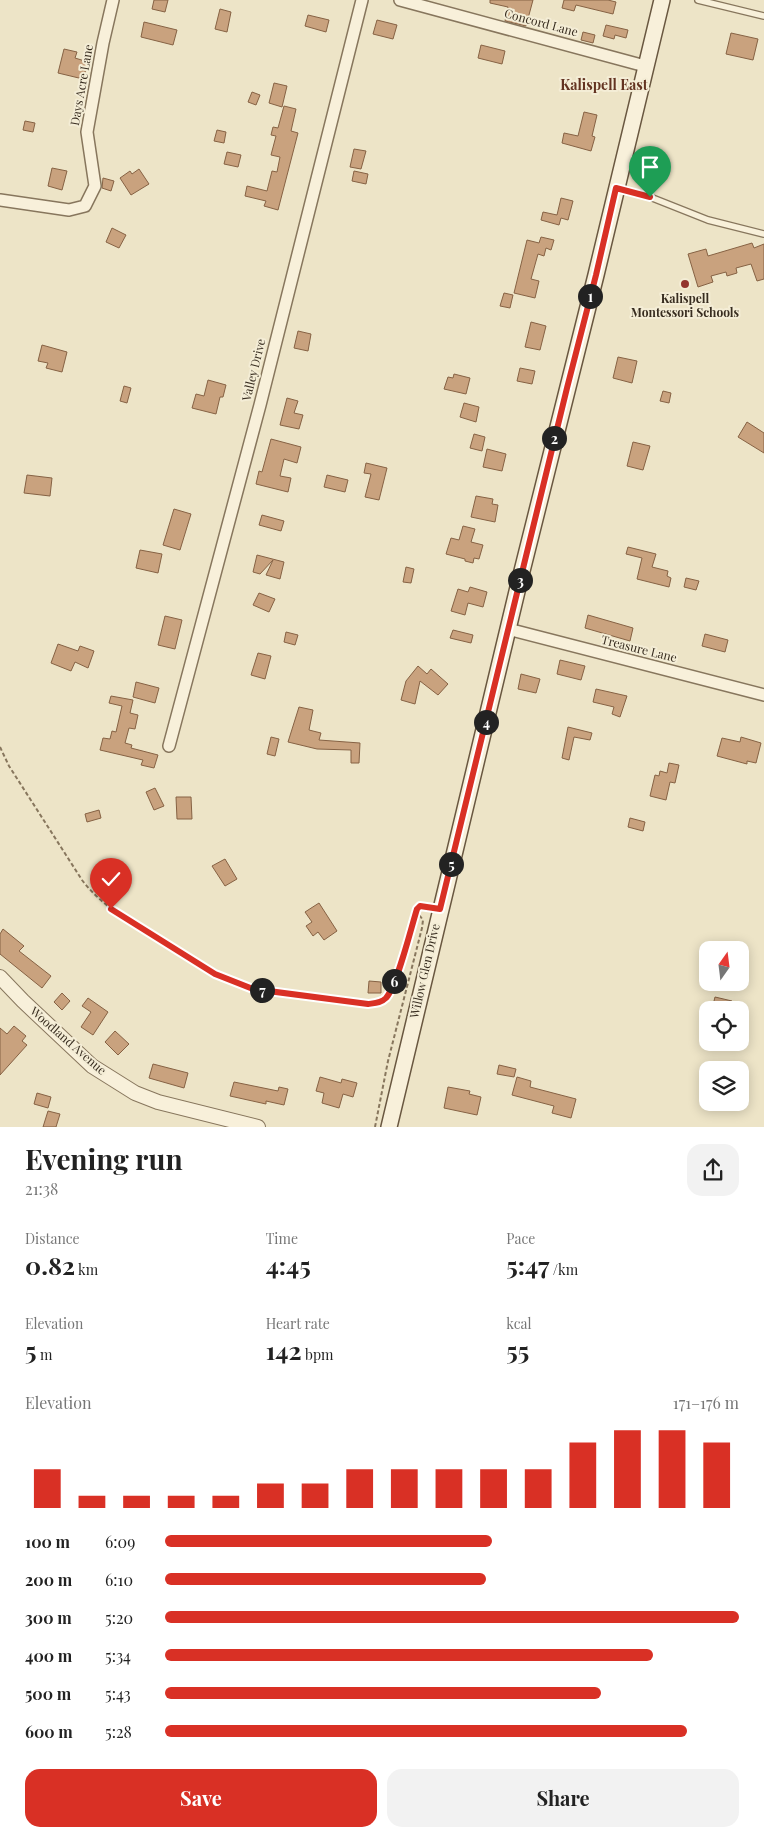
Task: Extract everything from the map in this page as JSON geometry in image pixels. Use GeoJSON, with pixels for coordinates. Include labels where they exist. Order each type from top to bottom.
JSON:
{"type":"FeatureCollection","features":[{"type":"Feature","properties":{"kind":"main road","name":"Willow Glen Drive"},"geometry":{"type":"LineString","coordinates":[[389,1127],[440,909],[662,0]]}},
{"type":"Feature","properties":{"kind":"street","name":"Days Acre Lane"},"geometry":{"type":"LineString","coordinates":[[0,200],[69,210],[85,206],[95,186],[87,132],[113,0]]}},
{"type":"Feature","properties":{"kind":"street","name":"Valley Drive"},"geometry":{"type":"LineString","coordinates":[[169,746],[260,405],[362,0]]}},
{"type":"Feature","properties":{"kind":"street","name":"Concord Lane"},"geometry":{"type":"LineString","coordinates":[[400,0],[646,66]]}},
{"type":"Feature","properties":{"kind":"street","name":"Treasure Lane"},"geometry":{"type":"LineString","coordinates":[[508,629],[764,695]]}},
{"type":"Feature","properties":{"kind":"street","name":"Woodland Avenue"},"geometry":{"type":"LineString","coordinates":[[0,977],[92,1066],[135,1093],[158,1102],[258,1127]]}},
{"type":"Feature","properties":{"kind":"lane"},"geometry":{"type":"LineString","coordinates":[[698,0],[764,16]]}},
{"type":"Feature","properties":{"kind":"lane"},"geometry":{"type":"LineString","coordinates":[[616,188],[650,197],[716,223],[764,234]]}},
{"type":"Feature","properties":{"kind":"path"},"geometry":{"type":"LineString","coordinates":[[0,747],[9,766],[82,880],[94,895],[111,909],[215,974],[240,985],[253,989],[348,1002],[378,1003],[386,998],[392,988],[415,915],[420,906],[440,909]]}},
{"type":"Feature","properties":{"kind":"path"},"geometry":{"type":"LineString","coordinates":[[374,1127],[388,1061],[422,928],[423,920],[420,916],[415,915]]}},
{"type":"Feature","properties":{"kind":"building"},"geometry":{"type":"Polygon","coordinates":[[[154,0],[168,0],[165,12],[152,9],[154,0]]]}},
{"type":"Feature","properties":{"kind":"building"},"geometry":{"type":"Polygon","coordinates":[[[490,0],[533,0],[526,26],[505,21],[508,7],[490,3],[490,0]]]}},
{"type":"Feature","properties":{"kind":"building"},"geometry":{"type":"Polygon","coordinates":[[[564,0],[608,0],[616,2],[613,14],[576,5],[574,11],[562,8],[564,0]]]}},
{"type":"Feature","properties":{"kind":"building"},"geometry":{"type":"Polygon","coordinates":[[[220,9],[231,12],[227,32],[215,29],[220,9]]]}},
{"type":"Feature","properties":{"kind":"building"},"geometry":{"type":"Polygon","coordinates":[[[308,15],[329,20],[326,32],[305,26],[308,15]]]}},
{"type":"Feature","properties":{"kind":"building"},"geometry":{"type":"Polygon","coordinates":[[[377,20],[397,25],[393,39],[373,34],[377,20]]]}},
{"type":"Feature","properties":{"kind":"building"},"geometry":{"type":"Polygon","coordinates":[[[144,22],[177,30],[173,45],[141,37],[144,22]]]}},
{"type":"Feature","properties":{"kind":"building"},"geometry":{"type":"Polygon","coordinates":[[[606,25],[628,30],[626,38],[615,35],[614,39],[603,36],[606,25]]]}},
{"type":"Feature","properties":{"kind":"building"},"geometry":{"type":"Polygon","coordinates":[[[583,32],[595,35],[593,43],[581,40],[583,32]]]}},
{"type":"Feature","properties":{"kind":"building"},"geometry":{"type":"Polygon","coordinates":[[[731,33],[758,39],[753,60],[726,54],[731,33]]]}},
{"type":"Feature","properties":{"kind":"building"},"geometry":{"type":"Polygon","coordinates":[[[481,45],[505,51],[502,64],[478,58],[481,45]]]}},
{"type":"Feature","properties":{"kind":"building"},"geometry":{"type":"Polygon","coordinates":[[[64,49],[77,52],[75,58],[88,62],[83,79],[58,73],[64,49]]]}},
{"type":"Feature","properties":{"kind":"building"},"geometry":{"type":"Polygon","coordinates":[[[274,83],[287,86],[282,107],[269,103],[274,83]]]}},
{"type":"Feature","properties":{"kind":"building"},"geometry":{"type":"Polygon","coordinates":[[[252,92],[260,95],[256,105],[248,102],[252,92]]]}},
{"type":"Feature","properties":{"kind":"building"},"geometry":{"type":"Polygon","coordinates":[[[284,106],[296,109],[291,131],[298,133],[278,210],[264,206],[266,201],[245,196],[247,186],[267,191],[272,171],[277,172],[280,157],[271,155],[276,136],[271,135],[273,127],[278,128],[284,106]]]}},
{"type":"Feature","properties":{"kind":"building"},"geometry":{"type":"Polygon","coordinates":[[[584,112],[597,115],[592,136],[595,137],[591,151],[562,143],[564,133],[578,136],[584,112]]]}},
{"type":"Feature","properties":{"kind":"building"},"geometry":{"type":"Polygon","coordinates":[[[25,121],[35,123],[33,132],[23,130],[25,121]]]}},
{"type":"Feature","properties":{"kind":"building"},"geometry":{"type":"Polygon","coordinates":[[[217,130],[226,132],[224,143],[214,141],[217,130]]]}},
{"type":"Feature","properties":{"kind":"building"},"geometry":{"type":"Polygon","coordinates":[[[354,149],[366,151],[361,169],[350,167],[354,149]]]}},
{"type":"Feature","properties":{"kind":"building"},"geometry":{"type":"Polygon","coordinates":[[[227,152],[241,155],[238,167],[224,164],[227,152]]]}},
{"type":"Feature","properties":{"kind":"building"},"geometry":{"type":"Polygon","coordinates":[[[52,168],[67,171],[62,190],[48,186],[52,168]]]}},
{"type":"Feature","properties":{"kind":"building"},"geometry":{"type":"Polygon","coordinates":[[[139,169],[149,184],[131,195],[120,178],[130,171],[132,174],[139,169]]]}},
{"type":"Feature","properties":{"kind":"building"},"geometry":{"type":"Polygon","coordinates":[[[354,171],[368,174],[366,184],[352,181],[354,171]]]}},
{"type":"Feature","properties":{"kind":"building"},"geometry":{"type":"Polygon","coordinates":[[[103,178],[114,181],[111,191],[102,188],[103,178]]]}},
{"type":"Feature","properties":{"kind":"building"},"geometry":{"type":"Polygon","coordinates":[[[561,198],[573,201],[568,220],[561,218],[559,225],[541,220],[543,212],[557,215],[561,198]]]}},
{"type":"Feature","properties":{"kind":"building"},"geometry":{"type":"Polygon","coordinates":[[[112,228],[126,235],[119,248],[106,242],[112,228]]]}},
{"type":"Feature","properties":{"kind":"building"},"geometry":{"type":"Polygon","coordinates":[[[541,237],[554,240],[551,250],[546,248],[544,256],[538,254],[531,279],[539,281],[535,298],[514,293],[527,240],[539,243],[541,237]]]}},
{"type":"Feature","properties":{"kind":"building"},"geometry":{"type":"Polygon","coordinates":[[[752,243],[754,248],[764,244],[764,279],[757,281],[751,264],[736,268],[737,273],[727,276],[726,272],[711,276],[713,282],[698,287],[688,254],[706,249],[708,256],[752,243]]]}},
{"type":"Feature","properties":{"kind":"building"},"geometry":{"type":"Polygon","coordinates":[[[504,293],[513,295],[510,308],[500,306],[504,293]]]}},
{"type":"Feature","properties":{"kind":"building"},"geometry":{"type":"Polygon","coordinates":[[[531,322],[546,326],[540,350],[525,347],[531,322]]]}},
{"type":"Feature","properties":{"kind":"building"},"geometry":{"type":"Polygon","coordinates":[[[298,331],[311,334],[308,351],[294,348],[298,331]]]}},
{"type":"Feature","properties":{"kind":"building"},"geometry":{"type":"Polygon","coordinates":[[[42,345],[67,352],[62,372],[46,368],[48,363],[38,361],[42,345]]]}},
{"type":"Feature","properties":{"kind":"building"},"geometry":{"type":"Polygon","coordinates":[[[618,357],[637,361],[632,383],[613,378],[618,357]]]}},
{"type":"Feature","properties":{"kind":"building"},"geometry":{"type":"Polygon","coordinates":[[[520,368],[535,371],[532,384],[517,381],[520,368]]]}},
{"type":"Feature","properties":{"kind":"building"},"geometry":{"type":"Polygon","coordinates":[[[454,374],[470,378],[466,394],[444,389],[448,377],[453,378],[454,374]]]}},
{"type":"Feature","properties":{"kind":"building"},"geometry":{"type":"Polygon","coordinates":[[[208,380],[226,385],[223,397],[220,397],[216,414],[192,408],[196,394],[204,396],[208,380]]]}},
{"type":"Feature","properties":{"kind":"building"},"geometry":{"type":"Polygon","coordinates":[[[124,386],[131,388],[127,403],[120,401],[124,386]]]}},
{"type":"Feature","properties":{"kind":"building"},"geometry":{"type":"Polygon","coordinates":[[[663,391],[671,393],[669,403],[660,401],[663,391]]]}},
{"type":"Feature","properties":{"kind":"building"},"geometry":{"type":"Polygon","coordinates":[[[287,398],[298,401],[294,413],[303,415],[299,429],[280,425],[287,398]]]}},
{"type":"Feature","properties":{"kind":"building"},"geometry":{"type":"Polygon","coordinates":[[[464,403],[479,407],[476,422],[460,417],[464,403]]]}},
{"type":"Feature","properties":{"kind":"building"},"geometry":{"type":"Polygon","coordinates":[[[747,422],[764,433],[764,453],[738,437],[747,422]]]}},
{"type":"Feature","properties":{"kind":"building"},"geometry":{"type":"Polygon","coordinates":[[[474,434],[485,437],[482,451],[470,448],[474,434]]]}},
{"type":"Feature","properties":{"kind":"building"},"geometry":{"type":"Polygon","coordinates":[[[271,439],[301,447],[297,463],[284,459],[280,476],[291,478],[288,492],[256,484],[259,471],[262,472],[271,439]]]}},
{"type":"Feature","properties":{"kind":"building"},"geometry":{"type":"Polygon","coordinates":[[[633,442],[650,446],[643,470],[627,466],[633,442]]]}},
{"type":"Feature","properties":{"kind":"building"},"geometry":{"type":"Polygon","coordinates":[[[487,449],[506,454],[502,471],[483,467],[487,449]]]}},
{"type":"Feature","properties":{"kind":"building"},"geometry":{"type":"Polygon","coordinates":[[[366,463],[387,468],[379,500],[365,497],[371,474],[364,473],[366,463]]]}},
{"type":"Feature","properties":{"kind":"building"},"geometry":{"type":"Polygon","coordinates":[[[27,475],[52,478],[50,496],[24,493],[27,475]]]}},
{"type":"Feature","properties":{"kind":"building"},"geometry":{"type":"Polygon","coordinates":[[[327,475],[348,480],[345,492],[324,487],[327,475]]]}},
{"type":"Feature","properties":{"kind":"building"},"geometry":{"type":"Polygon","coordinates":[[[476,496],[493,499],[492,504],[498,505],[495,522],[471,517],[476,496]]]}},
{"type":"Feature","properties":{"kind":"building"},"geometry":{"type":"Polygon","coordinates":[[[174,509],[191,514],[180,550],[163,545],[174,509]]]}},
{"type":"Feature","properties":{"kind":"building"},"geometry":{"type":"Polygon","coordinates":[[[262,515],[284,521],[281,531],[259,525],[262,515]]]}},
{"type":"Feature","properties":{"kind":"building"},"geometry":{"type":"Polygon","coordinates":[[[463,526],[475,529],[471,542],[483,545],[479,559],[474,558],[473,563],[446,554],[451,538],[459,540],[463,526]]]}},
{"type":"Feature","properties":{"kind":"building"},"geometry":{"type":"Polygon","coordinates":[[[628,547],[656,554],[652,567],[668,571],[667,576],[671,578],[669,587],[637,579],[642,558],[626,554],[628,547]]]}},
{"type":"Feature","properties":{"kind":"building"},"geometry":{"type":"Polygon","coordinates":[[[140,550],[162,554],[158,573],[136,568],[140,550]]]}},
{"type":"Feature","properties":{"kind":"building"},"geometry":{"type":"Polygon","coordinates":[[[257,555],[284,562],[280,579],[266,575],[273,560],[260,574],[253,572],[257,555]]]}},
{"type":"Feature","properties":{"kind":"building"},"geometry":{"type":"Polygon","coordinates":[[[406,567],[414,569],[411,583],[403,582],[406,567]]]}},
{"type":"Feature","properties":{"kind":"building"},"geometry":{"type":"Polygon","coordinates":[[[686,578],[699,581],[696,590],[684,587],[686,578]]]}},
{"type":"Feature","properties":{"kind":"building"},"geometry":{"type":"Polygon","coordinates":[[[470,587],[487,592],[483,607],[468,603],[465,615],[451,611],[458,589],[468,592],[470,587]]]}},
{"type":"Feature","properties":{"kind":"building"},"geometry":{"type":"Polygon","coordinates":[[[259,593],[275,599],[269,612],[253,605],[259,593]]]}},
{"type":"Feature","properties":{"kind":"building"},"geometry":{"type":"Polygon","coordinates":[[[588,615],[633,628],[630,641],[585,628],[588,615]]]}},
{"type":"Feature","properties":{"kind":"building"},"geometry":{"type":"Polygon","coordinates":[[[165,616],[182,620],[175,649],[158,645],[165,616]]]}},
{"type":"Feature","properties":{"kind":"building"},"geometry":{"type":"Polygon","coordinates":[[[453,630],[473,635],[471,643],[450,638],[453,630]]]}},
{"type":"Feature","properties":{"kind":"building"},"geometry":{"type":"Polygon","coordinates":[[[286,632],[298,635],[295,645],[284,642],[286,632]]]}},
{"type":"Feature","properties":{"kind":"building"},"geometry":{"type":"Polygon","coordinates":[[[705,634],[728,640],[725,652],[702,646],[705,634]]]}},
{"type":"Feature","properties":{"kind":"building"},"geometry":{"type":"Polygon","coordinates":[[[58,644],[78,651],[80,646],[94,651],[88,668],[75,662],[71,671],[51,663],[58,644]]]}},
{"type":"Feature","properties":{"kind":"building"},"geometry":{"type":"Polygon","coordinates":[[[258,653],[271,656],[265,679],[251,675],[258,653]]]}},
{"type":"Feature","properties":{"kind":"building"},"geometry":{"type":"Polygon","coordinates":[[[560,660],[585,666],[581,680],[557,674],[560,660]]]}},
{"type":"Feature","properties":{"kind":"building"},"geometry":{"type":"Polygon","coordinates":[[[418,666],[427,674],[431,669],[448,684],[438,695],[420,681],[415,704],[401,700],[406,681],[418,666]]]}},
{"type":"Feature","properties":{"kind":"building"},"geometry":{"type":"Polygon","coordinates":[[[521,674],[540,679],[536,693],[518,689],[521,674]]]}},
{"type":"Feature","properties":{"kind":"building"},"geometry":{"type":"Polygon","coordinates":[[[136,682],[159,688],[155,703],[133,697],[136,682]]]}},
{"type":"Feature","properties":{"kind":"building"},"geometry":{"type":"Polygon","coordinates":[[[596,689],[627,696],[620,717],[612,714],[614,707],[593,702],[596,689]]]}},
{"type":"Feature","properties":{"kind":"building"},"geometry":{"type":"Polygon","coordinates":[[[111,696],[133,700],[130,713],[138,715],[135,729],[129,728],[125,743],[132,745],[131,748],[158,755],[154,768],[141,765],[143,760],[100,750],[103,738],[110,739],[112,731],[116,732],[122,706],[109,703],[111,696]]]}},
{"type":"Feature","properties":{"kind":"building"},"geometry":{"type":"Polygon","coordinates":[[[299,707],[313,710],[309,730],[321,733],[319,740],[360,743],[359,763],[351,763],[351,750],[317,749],[288,742],[299,707]]]}},
{"type":"Feature","properties":{"kind":"building"},"geometry":{"type":"Polygon","coordinates":[[[568,727],[592,733],[590,740],[574,737],[569,760],[562,758],[568,727]]]}},
{"type":"Feature","properties":{"kind":"building"},"geometry":{"type":"Polygon","coordinates":[[[271,737],[279,739],[275,756],[267,754],[271,737]]]}},
{"type":"Feature","properties":{"kind":"building"},"geometry":{"type":"Polygon","coordinates":[[[741,737],[761,743],[756,763],[747,761],[747,764],[717,756],[722,738],[740,742],[741,737]]]}},
{"type":"Feature","properties":{"kind":"building"},"geometry":{"type":"Polygon","coordinates":[[[669,763],[679,765],[675,783],[670,782],[666,800],[650,796],[655,775],[659,776],[660,771],[667,773],[669,763]]]}},
{"type":"Feature","properties":{"kind":"building"},"geometry":{"type":"Polygon","coordinates":[[[155,788],[164,806],[154,810],[146,792],[155,788]]]}},
{"type":"Feature","properties":{"kind":"building"},"geometry":{"type":"Polygon","coordinates":[[[176,797],[191,797],[192,819],[177,819],[176,797]]]}},
{"type":"Feature","properties":{"kind":"building"},"geometry":{"type":"Polygon","coordinates":[[[99,810],[101,818],[87,822],[85,814],[99,810]]]}},
{"type":"Feature","properties":{"kind":"building"},"geometry":{"type":"Polygon","coordinates":[[[630,818],[645,822],[643,831],[628,827],[630,818]]]}},
{"type":"Feature","properties":{"kind":"building"},"geometry":{"type":"Polygon","coordinates":[[[225,859],[237,879],[225,886],[212,866],[225,859]]]}},
{"type":"Feature","properties":{"kind":"building"},"geometry":{"type":"Polygon","coordinates":[[[319,903],[337,931],[324,940],[318,932],[313,936],[306,926],[312,922],[305,912],[319,903]]]}},
{"type":"Feature","properties":{"kind":"building"},"geometry":{"type":"Polygon","coordinates":[[[3,929],[24,946],[19,951],[51,976],[42,988],[0,954],[0,934],[3,929]]]}},
{"type":"Feature","properties":{"kind":"building"},"geometry":{"type":"Polygon","coordinates":[[[369,981],[381,982],[381,993],[368,993],[369,981]]]}},
{"type":"Feature","properties":{"kind":"building"},"geometry":{"type":"Polygon","coordinates":[[[62,993],[70,1001],[62,1010],[54,1002],[62,993]]]}},
{"type":"Feature","properties":{"kind":"building"},"geometry":{"type":"Polygon","coordinates":[[[715,997],[732,1001],[714,1001],[715,997]]]}},
{"type":"Feature","properties":{"kind":"building"},"geometry":{"type":"Polygon","coordinates":[[[88,998],[108,1012],[93,1035],[81,1027],[91,1012],[82,1006],[88,998]]]}},
{"type":"Feature","properties":{"kind":"building"},"geometry":{"type":"Polygon","coordinates":[[[14,1026],[26,1036],[22,1041],[27,1045],[0,1075],[0,1028],[7,1034],[14,1026]]]}},
{"type":"Feature","properties":{"kind":"building"},"geometry":{"type":"Polygon","coordinates":[[[115,1031],[129,1044],[118,1055],[105,1042],[115,1031]]]}},
{"type":"Feature","properties":{"kind":"building"},"geometry":{"type":"Polygon","coordinates":[[[153,1064],[188,1073],[184,1088],[149,1078],[153,1064]]]}},
{"type":"Feature","properties":{"kind":"building"},"geometry":{"type":"Polygon","coordinates":[[[499,1065],[516,1069],[514,1077],[497,1074],[499,1065]]]}},
{"type":"Feature","properties":{"kind":"building"},"geometry":{"type":"Polygon","coordinates":[[[320,1077],[341,1083],[342,1079],[357,1083],[353,1097],[343,1094],[339,1108],[322,1103],[324,1093],[316,1091],[320,1077]]]}},
{"type":"Feature","properties":{"kind":"building"},"geometry":{"type":"Polygon","coordinates":[[[517,1077],[531,1081],[530,1087],[576,1099],[571,1118],[552,1113],[554,1106],[512,1095],[517,1077]]]}},
{"type":"Feature","properties":{"kind":"building"},"geometry":{"type":"Polygon","coordinates":[[[234,1082],[278,1091],[279,1087],[288,1089],[284,1105],[266,1101],[266,1104],[230,1096],[234,1082]]]}},
{"type":"Feature","properties":{"kind":"building"},"geometry":{"type":"Polygon","coordinates":[[[448,1087],[470,1091],[469,1094],[481,1097],[477,1115],[444,1108],[448,1087]]]}},
{"type":"Feature","properties":{"kind":"building"},"geometry":{"type":"Polygon","coordinates":[[[37,1093],[51,1097],[48,1108],[34,1104],[37,1093]]]}},
{"type":"Feature","properties":{"kind":"building"},"geometry":{"type":"Polygon","coordinates":[[[48,1111],[60,1114],[56,1127],[43,1127],[48,1111]]]}},
{"type":"Feature","properties":{"kind":"place","name":"Kalispell Montessori Schools"},"geometry":{"type":"Point","coordinates":[685,284]}},
{"type":"Feature","properties":{"kind":"district","name":"Kalispell East"},"geometry":{"type":"Point","coordinates":[604,85]}},
{"type":"Feature","properties":{"kind":"route"},"geometry":{"type":"LineString","coordinates":[[111,909],[215,974],[240,985],[253,989],[368,1004],[378,1003],[386,998],[399,969],[417,909],[423,905],[440,909],[616,188],[650,197]]}}]}
